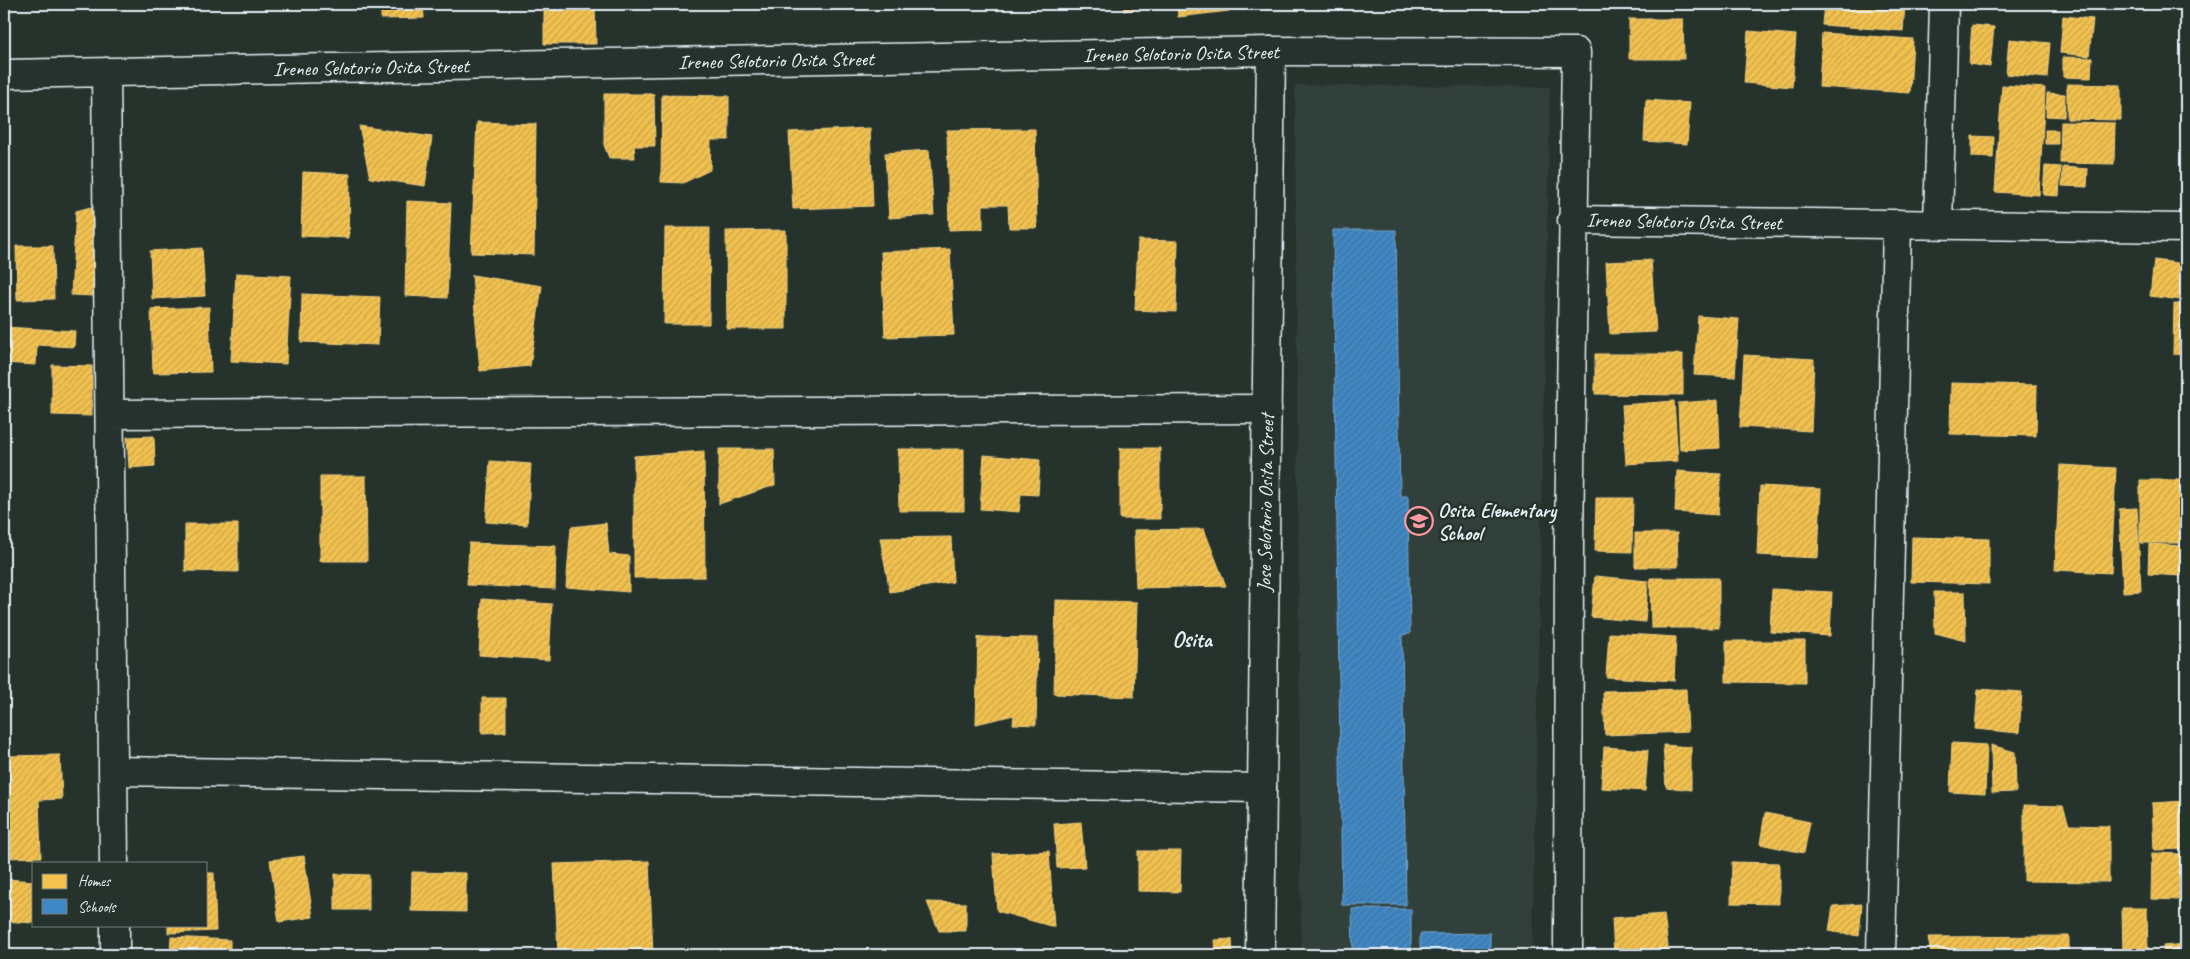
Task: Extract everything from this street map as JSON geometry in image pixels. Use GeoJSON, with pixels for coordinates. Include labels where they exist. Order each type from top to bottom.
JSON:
{"type":"FeatureCollection","features":[{"type":"Feature","properties":{"kind":"street"},"geometry":{"type":"LineString","coordinates":[[1938,224],[1944,4]]}},
{"type":"Feature","properties":{"kind":"street","name":"Ireneo Selotorio Osita Street"},"geometry":{"type":"LineString","coordinates":[[4,74],[1271,51],[1576,52],[1572,220],[2186,228]]}},
{"type":"Feature","properties":{"kind":"street","name":"Jose Selotorio Osita Street"},"geometry":{"type":"LineString","coordinates":[[1260,955],[1271,51]]}},
{"type":"Feature","properties":{"kind":"street"},"geometry":{"type":"LineString","coordinates":[[106,72],[114,862]]}},
{"type":"Feature","properties":{"kind":"street"},"geometry":{"type":"LineString","coordinates":[[1568,955],[1572,220]]}},
{"type":"Feature","properties":{"kind":"street"},"geometry":{"type":"LineString","coordinates":[[1881,955],[1897,224]]}},
{"type":"Feature","properties":{"kind":"street"},"geometry":{"type":"LineString","coordinates":[[110,414],[1266,409]]}},
{"type":"Feature","properties":{"kind":"street"},"geometry":{"type":"LineString","coordinates":[[113,771],[1262,788]]}},
{"type":"Feature","properties":{"kind":"street"},"geometry":{"type":"LineString","coordinates":[[115,926],[115,955]]}},
{"type":"Feature","properties":{"kind":"shaded area","name":"Osita Elementary School"},"geometry":{"type":"Polygon","coordinates":[[[1295,85],[1550,87],[1532,955],[1301,955],[1295,85]]]}},
{"type":"Feature","properties":{"kind":"building: Homes"},"geometry":{"type":"Polygon","coordinates":[[[381,4],[423,4],[424,18],[381,19],[381,4]]]}},
{"type":"Feature","properties":{"kind":"building: Homes"},"geometry":{"type":"Polygon","coordinates":[[[544,4],[595,4],[596,44],[544,44],[544,4]]]}},
{"type":"Feature","properties":{"kind":"building: Homes"},"geometry":{"type":"Polygon","coordinates":[[[944,4],[977,4],[944,6],[944,4]]]}},
{"type":"Feature","properties":{"kind":"building: Homes"},"geometry":{"type":"Polygon","coordinates":[[[1123,4],[1157,4],[1124,11],[1123,4]]]}},
{"type":"Feature","properties":{"kind":"building: Homes"},"geometry":{"type":"Polygon","coordinates":[[[1177,4],[1228,4],[1229,11],[1178,17],[1177,4]]]}},
{"type":"Feature","properties":{"kind":"building: Homes"},"geometry":{"type":"Polygon","coordinates":[[[1525,4],[1550,4],[1549,7],[1525,4]]]}},
{"type":"Feature","properties":{"kind":"building: Homes"},"geometry":{"type":"Polygon","coordinates":[[[1824,4],[1905,4],[1903,31],[1822,25],[1824,4]]]}},
{"type":"Feature","properties":{"kind":"building: Homes"},"geometry":{"type":"Polygon","coordinates":[[[2063,16],[2093,19],[2089,56],[2060,53],[2063,16]]]}},
{"type":"Feature","properties":{"kind":"building: Homes"},"geometry":{"type":"Polygon","coordinates":[[[1629,19],[1683,19],[1684,59],[1629,59],[1629,19]]]}},
{"type":"Feature","properties":{"kind":"building: Homes"},"geometry":{"type":"Polygon","coordinates":[[[1972,25],[1994,27],[1990,67],[1969,64],[1972,25]]]}},
{"type":"Feature","properties":{"kind":"building: Homes"},"geometry":{"type":"Polygon","coordinates":[[[1748,31],[1796,35],[1792,87],[1744,83],[1748,31]]]}},
{"type":"Feature","properties":{"kind":"building: Homes"},"geometry":{"type":"Polygon","coordinates":[[[1822,33],[1913,39],[1910,93],[1819,87],[1822,33]]]}},
{"type":"Feature","properties":{"kind":"building: Homes"},"geometry":{"type":"Polygon","coordinates":[[[2009,39],[2050,43],[2047,78],[2006,74],[2009,39]]]}},
{"type":"Feature","properties":{"kind":"building: Homes"},"geometry":{"type":"Polygon","coordinates":[[[2063,57],[2092,58],[2091,78],[2063,77],[2063,57]]]}},
{"type":"Feature","properties":{"kind":"building: Homes"},"geometry":{"type":"Polygon","coordinates":[[[2067,84],[2121,85],[2121,120],[2067,119],[2067,84]]]}},
{"type":"Feature","properties":{"kind":"building: Homes"},"geometry":{"type":"Polygon","coordinates":[[[2002,85],[2045,88],[2039,195],[1995,192],[2002,85]]]}},
{"type":"Feature","properties":{"kind":"building: Homes"},"geometry":{"type":"Polygon","coordinates":[[[2047,93],[2065,94],[2064,117],[2046,116],[2047,93]]]}},
{"type":"Feature","properties":{"kind":"building: Homes"},"geometry":{"type":"Polygon","coordinates":[[[604,94],[654,94],[655,146],[634,146],[635,158],[609,158],[604,145],[604,94]]]}},
{"type":"Feature","properties":{"kind":"building: Homes"},"geometry":{"type":"Polygon","coordinates":[[[662,95],[729,96],[729,140],[711,140],[710,170],[683,183],[661,182],[662,95]]]}},
{"type":"Feature","properties":{"kind":"building: Homes"},"geometry":{"type":"Polygon","coordinates":[[[1646,100],[1690,103],[1687,144],[1644,141],[1646,100]]]}},
{"type":"Feature","properties":{"kind":"building: Homes"},"geometry":{"type":"Polygon","coordinates":[[[477,122],[536,124],[534,255],[471,253],[477,122]]]}},
{"type":"Feature","properties":{"kind":"building: Homes"},"geometry":{"type":"Polygon","coordinates":[[[2061,122],[2115,123],[2114,164],[2060,163],[2061,122]]]}},
{"type":"Feature","properties":{"kind":"building: Homes"},"geometry":{"type":"Polygon","coordinates":[[[359,126],[432,137],[425,186],[370,178],[359,126]]]}},
{"type":"Feature","properties":{"kind":"building: Homes"},"geometry":{"type":"Polygon","coordinates":[[[870,128],[873,206],[793,209],[789,132],[870,128]]]}},
{"type":"Feature","properties":{"kind":"building: Homes"},"geometry":{"type":"Polygon","coordinates":[[[1035,129],[1037,228],[1009,228],[1008,205],[983,205],[983,229],[949,230],[947,130],[1035,129]]]}},
{"type":"Feature","properties":{"kind":"building: Homes"},"geometry":{"type":"Polygon","coordinates":[[[2045,130],[2058,130],[2058,144],[2045,144],[2045,130]]]}},
{"type":"Feature","properties":{"kind":"building: Homes"},"geometry":{"type":"Polygon","coordinates":[[[1972,136],[1994,137],[1993,158],[1972,157],[1972,136]]]}},
{"type":"Feature","properties":{"kind":"building: Homes"},"geometry":{"type":"Polygon","coordinates":[[[929,150],[934,215],[889,218],[885,153],[929,150]]]}},
{"type":"Feature","properties":{"kind":"building: Homes"},"geometry":{"type":"Polygon","coordinates":[[[2045,166],[2061,167],[2059,196],[2043,195],[2045,166]]]}},
{"type":"Feature","properties":{"kind":"building: Homes"},"geometry":{"type":"Polygon","coordinates":[[[2063,167],[2088,169],[2087,187],[2062,186],[2063,167]]]}},
{"type":"Feature","properties":{"kind":"building: Homes"},"geometry":{"type":"Polygon","coordinates":[[[303,172],[350,174],[349,238],[301,236],[303,172]]]}},
{"type":"Feature","properties":{"kind":"building: Homes"},"geometry":{"type":"Polygon","coordinates":[[[407,201],[451,203],[447,298],[405,296],[407,201]]]}},
{"type":"Feature","properties":{"kind":"building: Homes"},"geometry":{"type":"Polygon","coordinates":[[[98,205],[94,296],[71,295],[76,211],[98,205]]]}},
{"type":"Feature","properties":{"kind":"building: Homes"},"geometry":{"type":"Polygon","coordinates":[[[665,228],[710,228],[709,324],[664,324],[665,228]]]}},
{"type":"Feature","properties":{"kind":"building: Homes"},"geometry":{"type":"Polygon","coordinates":[[[786,230],[786,329],[727,329],[726,231],[786,230]]]}},
{"type":"Feature","properties":{"kind":"building: Homes"},"geometry":{"type":"Polygon","coordinates":[[[1138,240],[1178,241],[1176,312],[1135,310],[1138,240]]]}},
{"type":"Feature","properties":{"kind":"building: Homes"},"geometry":{"type":"Polygon","coordinates":[[[16,246],[53,246],[54,299],[17,300],[16,246]]]}},
{"type":"Feature","properties":{"kind":"building: Homes"},"geometry":{"type":"Polygon","coordinates":[[[202,248],[205,296],[152,299],[150,251],[202,248]]]}},
{"type":"Feature","properties":{"kind":"building: Homes"},"geometry":{"type":"Polygon","coordinates":[[[950,249],[954,335],[885,337],[881,252],[950,249]]]}},
{"type":"Feature","properties":{"kind":"building: Homes"},"geometry":{"type":"Polygon","coordinates":[[[1651,260],[1656,332],[1610,334],[1606,262],[1651,260]]]}},
{"type":"Feature","properties":{"kind":"building: Homes"},"geometry":{"type":"Polygon","coordinates":[[[2154,260],[2185,264],[2181,300],[2150,296],[2154,260]]]}},
{"type":"Feature","properties":{"kind":"building: Homes"},"geometry":{"type":"Polygon","coordinates":[[[236,273],[291,276],[286,364],[231,361],[236,273]]]}},
{"type":"Feature","properties":{"kind":"building: Homes"},"geometry":{"type":"Polygon","coordinates":[[[472,275],[542,286],[530,366],[480,371],[472,275]]]}},
{"type":"Feature","properties":{"kind":"building: Homes"},"geometry":{"type":"Polygon","coordinates":[[[302,294],[380,297],[378,345],[301,342],[302,294]]]}},
{"type":"Feature","properties":{"kind":"building: Homes"},"geometry":{"type":"Polygon","coordinates":[[[2174,304],[2186,304],[2186,355],[2173,354],[2174,304]]]}},
{"type":"Feature","properties":{"kind":"building: Homes"},"geometry":{"type":"Polygon","coordinates":[[[209,307],[211,372],[153,373],[151,309],[209,307]]]}},
{"type":"Feature","properties":{"kind":"building: Homes"},"geometry":{"type":"Polygon","coordinates":[[[1698,316],[1739,319],[1735,377],[1694,375],[1698,316]]]}},
{"type":"Feature","properties":{"kind":"building: Homes"},"geometry":{"type":"Polygon","coordinates":[[[4,327],[75,331],[74,347],[37,345],[36,365],[4,363],[4,327]]]}},
{"type":"Feature","properties":{"kind":"building: Homes"},"geometry":{"type":"Polygon","coordinates":[[[1595,354],[1683,354],[1683,395],[1595,394],[1595,354]]]}},
{"type":"Feature","properties":{"kind":"building: Homes"},"geometry":{"type":"Polygon","coordinates":[[[1744,355],[1814,359],[1811,431],[1740,427],[1744,355]]]}},
{"type":"Feature","properties":{"kind":"building: Homes"},"geometry":{"type":"Polygon","coordinates":[[[52,365],[92,366],[92,416],[52,415],[52,365]]]}},
{"type":"Feature","properties":{"kind":"building: Homes"},"geometry":{"type":"Polygon","coordinates":[[[1951,383],[2037,385],[2036,436],[1950,434],[1951,383]]]}},
{"type":"Feature","properties":{"kind":"building: Homes"},"geometry":{"type":"Polygon","coordinates":[[[1718,400],[1720,448],[1680,450],[1678,403],[1718,400]]]}},
{"type":"Feature","properties":{"kind":"building: Homes"},"geometry":{"type":"Polygon","coordinates":[[[1674,401],[1678,461],[1626,464],[1622,405],[1674,401]]]}},
{"type":"Feature","properties":{"kind":"building: Homes"},"geometry":{"type":"Polygon","coordinates":[[[154,436],[155,466],[129,468],[127,437],[154,436]]]}},
{"type":"Feature","properties":{"kind":"building: Homes"},"geometry":{"type":"Polygon","coordinates":[[[1120,448],[1160,448],[1160,519],[1120,519],[1120,448]]]}},
{"type":"Feature","properties":{"kind":"building: Homes"},"geometry":{"type":"Polygon","coordinates":[[[719,449],[774,449],[775,485],[719,504],[719,449]]]}},
{"type":"Feature","properties":{"kind":"building: Homes"},"geometry":{"type":"Polygon","coordinates":[[[898,449],[964,449],[964,511],[899,511],[898,449]]]}},
{"type":"Feature","properties":{"kind":"building: Homes"},"geometry":{"type":"Polygon","coordinates":[[[704,451],[705,577],[634,578],[634,456],[704,451]]]}},
{"type":"Feature","properties":{"kind":"building: Homes"},"geometry":{"type":"Polygon","coordinates":[[[984,455],[1040,460],[1038,495],[1021,494],[1019,512],[980,509],[984,455]]]}},
{"type":"Feature","properties":{"kind":"building: Homes"},"geometry":{"type":"Polygon","coordinates":[[[490,461],[531,464],[527,525],[486,522],[490,461]]]}},
{"type":"Feature","properties":{"kind":"building: Homes"},"geometry":{"type":"Polygon","coordinates":[[[2060,465],[2116,468],[2111,573],[2055,570],[2060,465]]]}},
{"type":"Feature","properties":{"kind":"building: Homes"},"geometry":{"type":"Polygon","coordinates":[[[1677,471],[1721,474],[1718,515],[1675,512],[1677,471]]]}},
{"type":"Feature","properties":{"kind":"building: Homes"},"geometry":{"type":"Polygon","coordinates":[[[320,476],[366,476],[367,561],[320,561],[320,476]]]}},
{"type":"Feature","properties":{"kind":"building: Homes"},"geometry":{"type":"Polygon","coordinates":[[[2140,480],[2186,480],[2186,543],[2140,543],[2140,480]]]}},
{"type":"Feature","properties":{"kind":"building: Homes"},"geometry":{"type":"Polygon","coordinates":[[[1760,486],[1821,489],[1818,558],[1757,555],[1760,486]]]}},
{"type":"Feature","properties":{"kind":"building: Homes"},"geometry":{"type":"Polygon","coordinates":[[[1596,498],[1633,498],[1632,552],[1595,551],[1596,498]]]}},
{"type":"Feature","properties":{"kind":"building: Homes"},"geometry":{"type":"Polygon","coordinates":[[[2137,508],[2141,591],[2123,592],[2119,509],[2137,508]]]}},
{"type":"Feature","properties":{"kind":"building: Homes"},"geometry":{"type":"Polygon","coordinates":[[[606,523],[609,554],[629,556],[629,592],[566,587],[571,527],[606,523]]]}},
{"type":"Feature","properties":{"kind":"building: Homes"},"geometry":{"type":"Polygon","coordinates":[[[185,524],[238,524],[238,572],[185,571],[185,524]]]}},
{"type":"Feature","properties":{"kind":"building: Homes"},"geometry":{"type":"Polygon","coordinates":[[[1204,529],[1226,586],[1136,588],[1134,530],[1204,529]]]}},
{"type":"Feature","properties":{"kind":"building: Homes"},"geometry":{"type":"Polygon","coordinates":[[[1635,533],[1677,533],[1678,567],[1635,567],[1635,533]]]}},
{"type":"Feature","properties":{"kind":"building: Homes"},"geometry":{"type":"Polygon","coordinates":[[[951,537],[953,582],[890,592],[880,538],[951,537]]]}},
{"type":"Feature","properties":{"kind":"building: Homes"},"geometry":{"type":"Polygon","coordinates":[[[1912,537],[1989,539],[1989,584],[1911,582],[1912,537]]]}},
{"type":"Feature","properties":{"kind":"building: Homes"},"geometry":{"type":"Polygon","coordinates":[[[469,543],[556,546],[555,589],[467,585],[469,543]]]}},
{"type":"Feature","properties":{"kind":"building: Homes"},"geometry":{"type":"Polygon","coordinates":[[[2149,544],[2182,546],[2181,576],[2148,574],[2149,544]]]}},
{"type":"Feature","properties":{"kind":"building: Homes"},"geometry":{"type":"Polygon","coordinates":[[[1595,576],[1648,581],[1645,622],[1591,617],[1595,576]]]}},
{"type":"Feature","properties":{"kind":"building: Homes"},"geometry":{"type":"Polygon","coordinates":[[[1650,578],[1719,578],[1719,628],[1651,628],[1650,578]]]}},
{"type":"Feature","properties":{"kind":"building: Homes"},"geometry":{"type":"Polygon","coordinates":[[[1772,589],[1832,592],[1830,636],[1770,632],[1772,589]]]}},
{"type":"Feature","properties":{"kind":"building: Homes"},"geometry":{"type":"Polygon","coordinates":[[[1934,592],[1965,592],[1966,641],[1935,633],[1934,592]]]}},
{"type":"Feature","properties":{"kind":"building: Homes"},"geometry":{"type":"Polygon","coordinates":[[[482,599],[552,604],[549,660],[479,655],[482,599]]]}},
{"type":"Feature","properties":{"kind":"building: Homes"},"geometry":{"type":"Polygon","coordinates":[[[1056,600],[1137,602],[1134,697],[1054,694],[1056,600]]]}},
{"type":"Feature","properties":{"kind":"building: Homes"},"geometry":{"type":"Polygon","coordinates":[[[1609,633],[1676,637],[1674,681],[1606,677],[1609,633]]]}},
{"type":"Feature","properties":{"kind":"building: Homes"},"geometry":{"type":"Polygon","coordinates":[[[978,637],[1038,638],[1036,725],[1013,724],[1014,715],[976,724],[978,637]]]}},
{"type":"Feature","properties":{"kind":"building: Homes"},"geometry":{"type":"Polygon","coordinates":[[[1726,641],[1805,641],[1805,683],[1726,682],[1726,641]]]}},
{"type":"Feature","properties":{"kind":"building: Homes"},"geometry":{"type":"Polygon","coordinates":[[[1686,689],[1688,732],[1605,735],[1603,691],[1686,689]]]}},
{"type":"Feature","properties":{"kind":"building: Homes"},"geometry":{"type":"Polygon","coordinates":[[[1978,689],[2022,692],[2019,733],[1975,729],[1978,689]]]}},
{"type":"Feature","properties":{"kind":"building: Homes"},"geometry":{"type":"Polygon","coordinates":[[[482,698],[506,698],[506,732],[482,733],[482,698]]]}},
{"type":"Feature","properties":{"kind":"building: Homes"},"geometry":{"type":"Polygon","coordinates":[[[2185,702],[2186,760],[2183,760],[2185,702]]]}},
{"type":"Feature","properties":{"kind":"building: Homes"},"geometry":{"type":"Polygon","coordinates":[[[1952,743],[1987,745],[1985,794],[1950,792],[1952,743]]]}},
{"type":"Feature","properties":{"kind":"building: Homes"},"geometry":{"type":"Polygon","coordinates":[[[1663,745],[1691,747],[1691,790],[1666,787],[1663,745]]]}},
{"type":"Feature","properties":{"kind":"building: Homes"},"geometry":{"type":"Polygon","coordinates":[[[1991,745],[2015,752],[2016,792],[1992,793],[1991,745]]]}},
{"type":"Feature","properties":{"kind":"building: Homes"},"geometry":{"type":"Polygon","coordinates":[[[1604,747],[1648,750],[1645,791],[1601,788],[1604,747]]]}},
{"type":"Feature","properties":{"kind":"building: Homes"},"geometry":{"type":"Polygon","coordinates":[[[60,755],[62,799],[39,800],[41,857],[4,858],[4,756],[60,755]]]}},
{"type":"Feature","properties":{"kind":"building: Homes"},"geometry":{"type":"Polygon","coordinates":[[[2186,801],[2186,849],[2154,850],[2152,803],[2186,801]]]}},
{"type":"Feature","properties":{"kind":"building: Homes"},"geometry":{"type":"Polygon","coordinates":[[[2024,805],[2063,806],[2069,825],[2109,826],[2109,882],[2024,881],[2024,805]]]}},
{"type":"Feature","properties":{"kind":"building: Homes"},"geometry":{"type":"Polygon","coordinates":[[[1765,813],[1810,822],[1804,853],[1760,844],[1765,813]]]}},
{"type":"Feature","properties":{"kind":"building: Homes"},"geometry":{"type":"Polygon","coordinates":[[[1081,822],[1085,867],[1057,868],[1054,824],[1081,822]]]}},
{"type":"Feature","properties":{"kind":"building: Homes"},"geometry":{"type":"Polygon","coordinates":[[[1049,851],[1054,927],[997,911],[993,854],[1049,851]]]}},
{"type":"Feature","properties":{"kind":"building: Homes"},"geometry":{"type":"Polygon","coordinates":[[[1138,851],[1181,851],[1180,892],[1138,891],[1138,851]]]}},
{"type":"Feature","properties":{"kind":"building: Homes"},"geometry":{"type":"Polygon","coordinates":[[[2152,853],[2182,854],[2181,900],[2151,899],[2152,853]]]}},
{"type":"Feature","properties":{"kind":"building: Homes"},"geometry":{"type":"Polygon","coordinates":[[[304,856],[313,917],[279,922],[270,860],[304,856]]]}},
{"type":"Feature","properties":{"kind":"building: Homes"},"geometry":{"type":"Polygon","coordinates":[[[649,861],[653,955],[558,955],[554,864],[649,861]]]}},
{"type":"Feature","properties":{"kind":"building: Homes"},"geometry":{"type":"Polygon","coordinates":[[[1732,862],[1779,863],[1779,904],[1731,903],[1732,862]]]}},
{"type":"Feature","properties":{"kind":"building: Homes"},"geometry":{"type":"Polygon","coordinates":[[[2186,863],[2186,897],[2184,897],[2186,863]]]}},
{"type":"Feature","properties":{"kind":"building: Homes"},"geometry":{"type":"Polygon","coordinates":[[[412,872],[466,873],[466,912],[411,911],[412,872]]]}},
{"type":"Feature","properties":{"kind":"building: Homes"},"geometry":{"type":"Polygon","coordinates":[[[208,873],[214,873],[216,931],[168,933],[168,926],[208,926],[208,873]]]}},
{"type":"Feature","properties":{"kind":"building: Homes"},"geometry":{"type":"Polygon","coordinates":[[[335,874],[369,875],[369,910],[335,910],[335,874]]]}},
{"type":"Feature","properties":{"kind":"building: Homes"},"geometry":{"type":"Polygon","coordinates":[[[6,879],[32,881],[32,923],[4,921],[6,879]]]}},
{"type":"Feature","properties":{"kind":"building: Homes"},"geometry":{"type":"Polygon","coordinates":[[[927,902],[966,903],[966,931],[939,931],[927,902]]]}},
{"type":"Feature","properties":{"kind":"building: Homes"},"geometry":{"type":"Polygon","coordinates":[[[1862,904],[1859,936],[1829,931],[1833,906],[1862,904]]]}},
{"type":"Feature","properties":{"kind":"building: Homes"},"geometry":{"type":"Polygon","coordinates":[[[2122,908],[2147,908],[2148,955],[2123,955],[2122,908]]]}},
{"type":"Feature","properties":{"kind":"building: Homes"},"geometry":{"type":"Polygon","coordinates":[[[1664,914],[1669,955],[1614,955],[1612,918],[1664,914]]]}},
{"type":"Feature","properties":{"kind":"building: Homes"},"geometry":{"type":"Polygon","coordinates":[[[2069,936],[2069,955],[1931,955],[1928,937],[2069,936]]]}},
{"type":"Feature","properties":{"kind":"building: Homes"},"geometry":{"type":"Polygon","coordinates":[[[171,937],[230,940],[230,955],[170,955],[171,937]]]}},
{"type":"Feature","properties":{"kind":"building: Homes"},"geometry":{"type":"Polygon","coordinates":[[[1232,939],[1233,955],[1216,955],[1215,940],[1232,939]]]}},
{"type":"Feature","properties":{"kind":"building: Homes"},"geometry":{"type":"Polygon","coordinates":[[[2186,944],[2186,955],[2164,955],[2163,946],[2186,944]]]}},
{"type":"Feature","properties":{"kind":"building: Schools"},"geometry":{"type":"Polygon","coordinates":[[[1333,230],[1396,230],[1400,496],[1408,496],[1410,634],[1402,635],[1406,905],[1342,905],[1333,230]]]}},
{"type":"Feature","properties":{"kind":"building: Schools"},"geometry":{"type":"Polygon","coordinates":[[[1352,909],[1411,909],[1411,955],[1353,955],[1352,909]]]}},
{"type":"Feature","properties":{"kind":"building: Schools"},"geometry":{"type":"Polygon","coordinates":[[[1490,933],[1490,955],[1420,955],[1420,934],[1490,933]]]}},
{"type":"Feature","properties":{"kind":"place","name":"Osita Elementary School"},"geometry":{"type":"Point","coordinates":[1419,521]}},
{"type":"Feature","properties":{"kind":"district","name":"Osita"},"geometry":{"type":"Point","coordinates":[1192,639]}}]}
